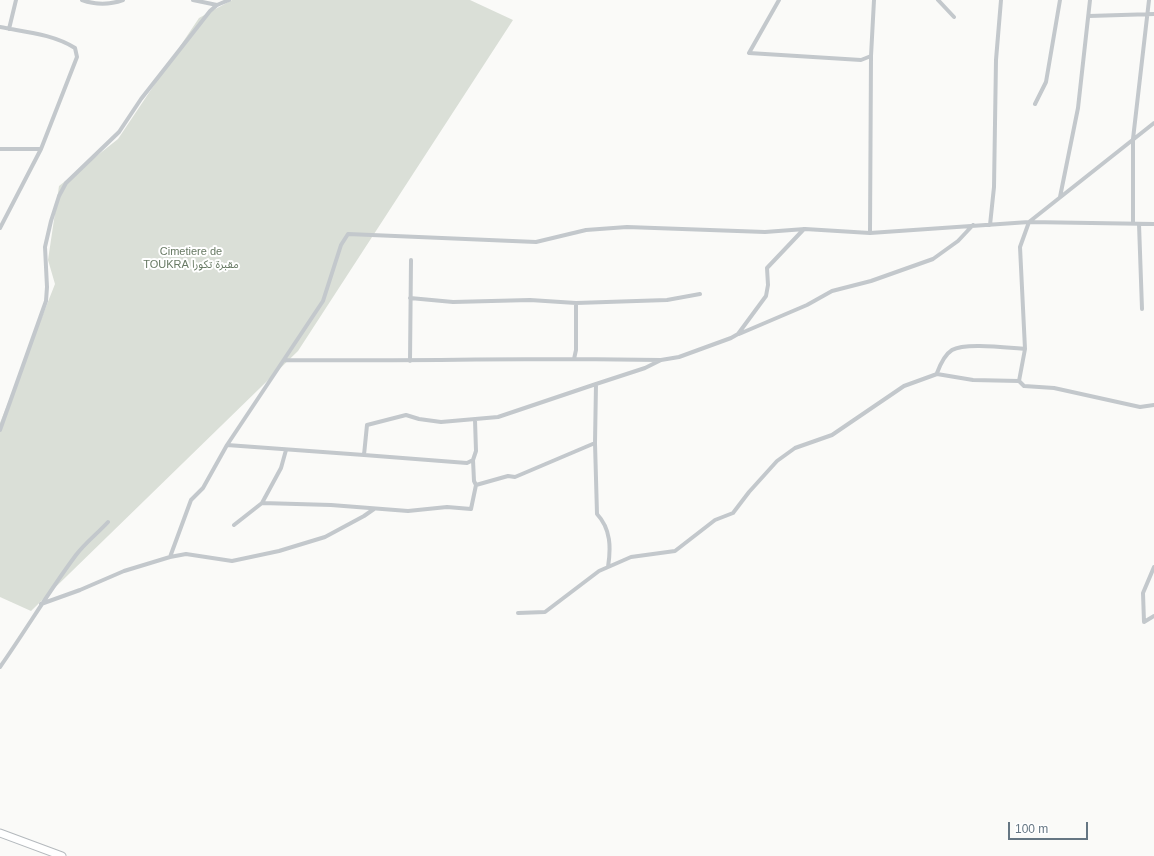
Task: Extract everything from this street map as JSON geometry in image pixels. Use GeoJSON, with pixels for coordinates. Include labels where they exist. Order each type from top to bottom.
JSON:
{"type":"FeatureCollection","features":[{"type":"Feature","properties":{"kind":"highway"},"geometry":{"type":"LineString","coordinates":[[0,833],[62,856]]}},
{"type":"Feature","properties":{"kind":"street"},"geometry":{"type":"LineString","coordinates":[[9,29],[16,0]]}},
{"type":"Feature","properties":{"kind":"street"},"geometry":{"type":"LineString","coordinates":[[82,0],[93,4],[107,4],[123,0]]}},
{"type":"Feature","properties":{"kind":"street"},"geometry":{"type":"LineString","coordinates":[[193,0],[217,5]]}},
{"type":"Feature","properties":{"kind":"street"},"geometry":{"type":"LineString","coordinates":[[0,430],[46,302],[48,287],[45,248],[51,221],[59,196],[66,182],[119,132],[141,99],[204,18],[217,5],[229,0]]}},
{"type":"Feature","properties":{"kind":"street"},"geometry":{"type":"LineString","coordinates":[[779,0],[749,53],[861,60],[871,56]]}},
{"type":"Feature","properties":{"kind":"street"},"geometry":{"type":"LineString","coordinates":[[870,233],[871,56],[874,0]]}},
{"type":"Feature","properties":{"kind":"street"},"geometry":{"type":"LineString","coordinates":[[938,0],[954,17]]}},
{"type":"Feature","properties":{"kind":"street"},"geometry":{"type":"LineString","coordinates":[[990,225],[994,187],[996,60],[1001,0]]}},
{"type":"Feature","properties":{"kind":"street"},"geometry":{"type":"LineString","coordinates":[[1035,104],[1046,82],[1060,0]]}},
{"type":"Feature","properties":{"kind":"street"},"geometry":{"type":"LineString","coordinates":[[1060,197],[1078,108],[1090,0]]}},
{"type":"Feature","properties":{"kind":"street"},"geometry":{"type":"LineString","coordinates":[[1133,223],[1133,139],[1149,0]]}},
{"type":"Feature","properties":{"kind":"street"},"geometry":{"type":"LineString","coordinates":[[1089,16],[1154,14]]}},
{"type":"Feature","properties":{"kind":"street"},"geometry":{"type":"LineString","coordinates":[[0,27],[56,38],[74,48],[77,57],[41,149],[0,228]]}},
{"type":"Feature","properties":{"kind":"street"},"geometry":{"type":"LineString","coordinates":[[1019,381],[1025,349],[1020,247],[1029,222],[1154,123]]}},
{"type":"Feature","properties":{"kind":"street"},"geometry":{"type":"LineString","coordinates":[[0,149],[41,149]]}},
{"type":"Feature","properties":{"kind":"street"},"geometry":{"type":"LineString","coordinates":[[170,557],[191,500],[203,488],[227,445],[323,301],[341,245],[348,234],[536,242],[586,230],[627,227],[764,232],[805,229],[870,233],[1029,222],[1154,224]]}},
{"type":"Feature","properties":{"kind":"street"},"geometry":{"type":"LineString","coordinates":[[1139,224],[1142,309]]}},
{"type":"Feature","properties":{"kind":"street"},"geometry":{"type":"LineString","coordinates":[[284,360],[661,360],[679,357],[738,334],[807,304],[832,291],[871,281],[933,259],[958,241],[973,225]]}},
{"type":"Feature","properties":{"kind":"street"},"geometry":{"type":"LineString","coordinates":[[738,334],[766,296],[768,284],[767,268],[805,229]]}},
{"type":"Feature","properties":{"kind":"street"},"geometry":{"type":"LineString","coordinates":[[410,361],[411,260]]}},
{"type":"Feature","properties":{"kind":"street"},"geometry":{"type":"LineString","coordinates":[[410,298],[453,302],[530,300],[576,303],[667,300],[700,294]]}},
{"type":"Feature","properties":{"kind":"street"},"geometry":{"type":"LineString","coordinates":[[574,359],[576,350],[576,303]]}},
{"type":"Feature","properties":{"kind":"street"},"geometry":{"type":"LineString","coordinates":[[937,374],[942,360],[953,349],[971,346],[1025,349]]}},
{"type":"Feature","properties":{"kind":"street"},"geometry":{"type":"LineString","coordinates":[[364,455],[367,425],[406,415],[418,419],[441,422],[498,417],[644,368],[661,360]]}},
{"type":"Feature","properties":{"kind":"street"},"geometry":{"type":"LineString","coordinates":[[518,613],[545,612],[599,571],[631,557],[675,551],[715,520],[733,513],[749,492],[777,461],[795,448],[832,434],[904,386],[936,374],[973,380],[1019,381],[1024,386],[1054,388],[1140,408],[1154,405]]}},
{"type":"Feature","properties":{"kind":"street"},"geometry":{"type":"LineString","coordinates":[[596,384],[595,443],[598,514],[605,522],[608,537],[610,551],[608,568]]}},
{"type":"Feature","properties":{"kind":"street"},"geometry":{"type":"LineString","coordinates":[[262,503],[331,505],[408,511],[446,507],[471,509],[476,485],[474,481],[473,460],[476,452],[475,420]]}},
{"type":"Feature","properties":{"kind":"street"},"geometry":{"type":"LineString","coordinates":[[476,485],[508,476],[515,477],[595,443]]}},
{"type":"Feature","properties":{"kind":"street"},"geometry":{"type":"LineString","coordinates":[[227,445],[467,463],[473,460]]}},
{"type":"Feature","properties":{"kind":"street"},"geometry":{"type":"LineString","coordinates":[[234,525],[262,503],[281,468],[286,450]]}},
{"type":"Feature","properties":{"kind":"street"},"geometry":{"type":"LineString","coordinates":[[41,604],[80,590],[124,571],[170,557],[186,554],[232,561],[279,551],[325,537],[364,516],[374,508]]}},
{"type":"Feature","properties":{"kind":"street"},"geometry":{"type":"LineString","coordinates":[[0,667],[41,604],[77,554],[108,522]]}},
{"type":"Feature","properties":{"kind":"street"},"geometry":{"type":"LineString","coordinates":[[1154,567],[1143,594],[1144,622],[1154,616]]}},
{"type":"Feature","properties":{"kind":"green space","name":"Cimetiere de TOUKRA مقبرة تكورا"},"geometry":{"type":"Polygon","coordinates":[[[232,0],[470,0],[513,20],[298,351],[31,611],[0,597],[0,423],[55,284],[48,260],[59,186],[118,139],[199,18],[232,0]]]}}]}
